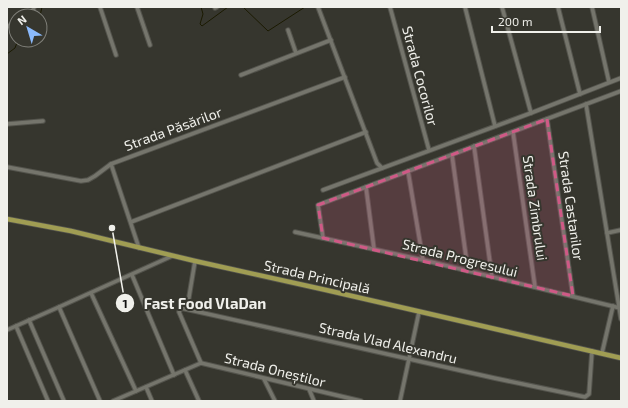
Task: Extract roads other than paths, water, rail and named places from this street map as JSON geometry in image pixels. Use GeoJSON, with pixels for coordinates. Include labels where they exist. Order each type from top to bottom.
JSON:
{"type":"FeatureCollection","features":[{"type":"Feature","properties":{"kind":"main road","name":"Strada Principală"},"geometry":{"type":"LineString","coordinates":[[7,219],[71,231],[172,256],[621,358]]}},
{"type":"Feature","properties":{"kind":"street"},"geometry":{"type":"LineString","coordinates":[[100,7],[116,55]]}},
{"type":"Feature","properties":{"kind":"street"},"geometry":{"type":"LineString","coordinates":[[137,7],[150,45]]}},
{"type":"Feature","properties":{"kind":"street"},"geometry":{"type":"LineString","coordinates":[[318,7],[378,163],[382,168]]}},
{"type":"Feature","properties":{"kind":"street","name":"Strada Cocorilor"},"geometry":{"type":"LineString","coordinates":[[390,7],[429,150]]}},
{"type":"Feature","properties":{"kind":"street"},"geometry":{"type":"LineString","coordinates":[[465,7],[495,126]]}},
{"type":"Feature","properties":{"kind":"street"},"geometry":{"type":"LineString","coordinates":[[502,7],[531,113]]}},
{"type":"Feature","properties":{"kind":"street"},"geometry":{"type":"LineString","coordinates":[[558,7],[580,94]]}},
{"type":"Feature","properties":{"kind":"street"},"geometry":{"type":"LineString","coordinates":[[592,7],[609,82]]}},
{"type":"Feature","properties":{"kind":"street"},"geometry":{"type":"LineString","coordinates":[[288,30],[296,53]]}},
{"type":"Feature","properties":{"kind":"street"},"geometry":{"type":"LineString","coordinates":[[241,75],[331,40]]}},
{"type":"Feature","properties":{"kind":"street","name":"Strada Păsărilor"},"geometry":{"type":"LineString","coordinates":[[7,167],[81,181],[88,180],[111,164],[346,77]]}},
{"type":"Feature","properties":{"kind":"street"},"geometry":{"type":"LineString","coordinates":[[323,190],[621,78]]}},
{"type":"Feature","properties":{"kind":"street"},"geometry":{"type":"LineString","coordinates":[[323,238],[318,205],[621,91]]}},
{"type":"Feature","properties":{"kind":"street"},"geometry":{"type":"LineString","coordinates":[[586,104],[621,319]]}},
{"type":"Feature","properties":{"kind":"street","name":"Strada Castanilor"},"geometry":{"type":"LineString","coordinates":[[547,119],[573,296]]}},
{"type":"Feature","properties":{"kind":"street"},"geometry":{"type":"LineString","coordinates":[[7,124],[43,121]]}},
{"type":"Feature","properties":{"kind":"street"},"geometry":{"type":"LineString","coordinates":[[131,222],[366,132]]}},
{"type":"Feature","properties":{"kind":"street","name":"Strada Zimbrului"},"geometry":{"type":"LineString","coordinates":[[513,132],[535,287]]}},
{"type":"Feature","properties":{"kind":"street"},"geometry":{"type":"LineString","coordinates":[[474,146],[492,277]]}},
{"type":"Feature","properties":{"kind":"street"},"geometry":{"type":"LineString","coordinates":[[452,155],[468,271]]}},
{"type":"Feature","properties":{"kind":"street"},"geometry":{"type":"LineString","coordinates":[[111,164],[139,248]]}},
{"type":"Feature","properties":{"kind":"street"},"geometry":{"type":"LineString","coordinates":[[408,171],[423,260]]}},
{"type":"Feature","properties":{"kind":"street"},"geometry":{"type":"LineString","coordinates":[[366,188],[374,249]]}},
{"type":"Feature","properties":{"kind":"street"},"geometry":{"type":"LineString","coordinates":[[607,233],[621,230]]}},
{"type":"Feature","properties":{"kind":"street","name":"Strada Progresului"},"geometry":{"type":"LineString","coordinates":[[295,232],[423,260],[620,308]]}},
{"type":"Feature","properties":{"kind":"street"},"geometry":{"type":"LineString","coordinates":[[7,330],[59,308],[172,256]]}},
{"type":"Feature","properties":{"kind":"street"},"geometry":{"type":"LineString","coordinates":[[113,401],[201,363],[179,312],[181,308],[186,309],[196,261]]}},
{"type":"Feature","properties":{"kind":"street"},"geometry":{"type":"LineString","coordinates":[[132,275],[174,375]]}},
{"type":"Feature","properties":{"kind":"street"},"geometry":{"type":"LineString","coordinates":[[92,293],[136,391]]}},
{"type":"Feature","properties":{"kind":"street"},"geometry":{"type":"LineString","coordinates":[[602,353],[613,306]]}},
{"type":"Feature","properties":{"kind":"street"},"geometry":{"type":"LineString","coordinates":[[59,308],[100,401]]}},
{"type":"Feature","properties":{"kind":"street","name":"Strada Vlad Alexandru"},"geometry":{"type":"LineString","coordinates":[[186,309],[494,378],[585,396],[588,394],[592,351]]}},
{"type":"Feature","properties":{"kind":"street"},"geometry":{"type":"LineString","coordinates":[[400,401],[419,312]]}},
{"type":"Feature","properties":{"kind":"street"},"geometry":{"type":"LineString","coordinates":[[29,320],[64,401]]}},
{"type":"Feature","properties":{"kind":"street"},"geometry":{"type":"LineString","coordinates":[[16,326],[48,401]]}},
{"type":"Feature","properties":{"kind":"street","name":"Strada Oneștilor"},"geometry":{"type":"LineString","coordinates":[[201,363],[351,400],[361,401]]}},
{"type":"Feature","properties":{"kind":"street"},"geometry":{"type":"LineString","coordinates":[[185,370],[199,401]]}},
{"type":"Feature","properties":{"kind":"street"},"geometry":{"type":"LineString","coordinates":[[264,379],[275,401]]}},
{"type":"Feature","properties":{"kind":"street"},"geometry":{"type":"LineString","coordinates":[[146,387],[152,401]]}},
{"type":"Feature","properties":{"kind":"street"},"geometry":{"type":"LineString","coordinates":[[309,389],[314,401]]}},
{"type":"Feature","properties":{"kind":"waterway"},"geometry":{"type":"LineString","coordinates":[[201,7],[203,14],[200,24],[202,26],[228,7]]}},
{"type":"Feature","properties":{"kind":"waterway"},"geometry":{"type":"LineString","coordinates":[[243,7],[268,31],[305,7]]}},
{"type":"Feature","properties":{"kind":"waterway"},"geometry":{"type":"LineString","coordinates":[[7,54],[15,48]]}},
{"type":"Feature","properties":{"kind":"place","name":"Fast Food VlaDan"},"geometry":{"type":"Point","coordinates":[112,228]}}]}
